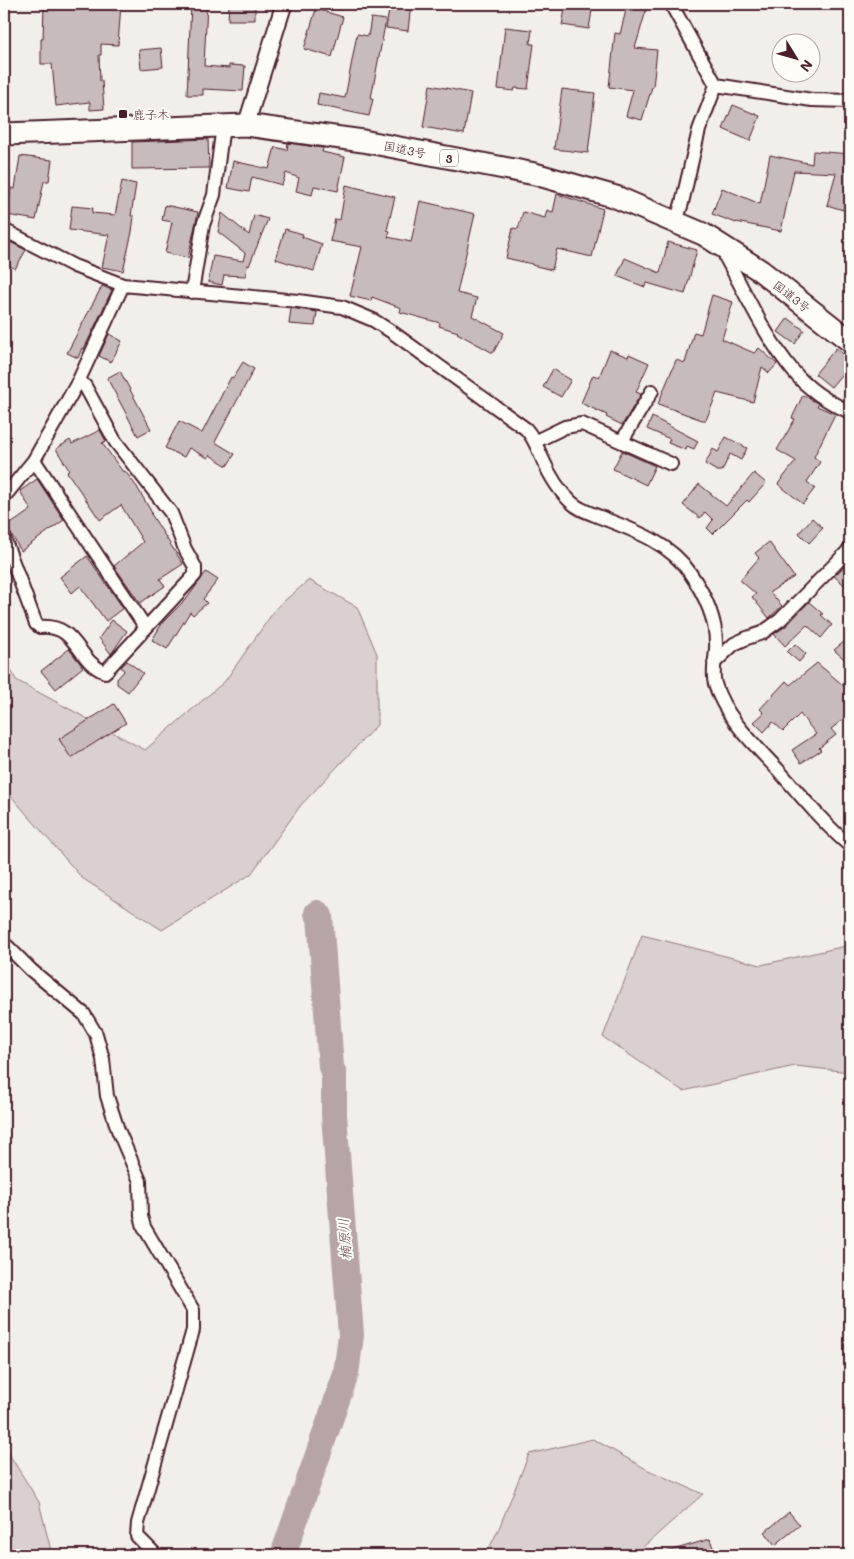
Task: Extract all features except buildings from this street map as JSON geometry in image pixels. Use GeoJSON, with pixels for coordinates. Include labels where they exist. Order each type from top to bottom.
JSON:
{"type":"FeatureCollection","features":[{"type":"Feature","properties":{"kind":"highway","name":"国道3号"},"geometry":{"type":"LineString","coordinates":[[4,134],[246,125],[363,141],[535,174],[616,197],[703,234],[761,271],[850,341]]}},
{"type":"Feature","properties":{"kind":"street"},"geometry":{"type":"LineString","coordinates":[[246,125],[284,4]]}},
{"type":"Feature","properties":{"kind":"street"},"geometry":{"type":"LineString","coordinates":[[671,4],[716,85],[700,130],[676,222]]}},
{"type":"Feature","properties":{"kind":"street"},"geometry":{"type":"LineString","coordinates":[[716,85],[803,99],[850,101]]}},
{"type":"Feature","properties":{"kind":"street"},"geometry":{"type":"LineString","coordinates":[[192,292],[203,225],[214,195],[223,125]]}},
{"type":"Feature","properties":{"kind":"street"},"geometry":{"type":"LineString","coordinates":[[4,230],[74,266],[122,285],[342,308],[372,320],[526,429],[536,441],[550,475],[572,503],[584,511],[649,537],[675,556],[688,570],[703,593],[712,621],[717,642],[714,662],[715,683],[726,707],[738,725],[807,803],[850,846]]}},
{"type":"Feature","properties":{"kind":"street"},"geometry":{"type":"LineString","coordinates":[[729,250],[726,258],[774,344],[795,374],[818,394],[850,412]]}},
{"type":"Feature","properties":{"kind":"street"},"geometry":{"type":"LineString","coordinates":[[4,497],[34,460],[78,382],[122,285]]}},
{"type":"Feature","properties":{"kind":"street"},"geometry":{"type":"LineString","coordinates":[[4,538],[36,624],[40,627],[51,626],[62,630],[96,669],[105,672],[195,575],[195,567],[185,549],[171,512],[115,441],[85,386],[78,382]]}},
{"type":"Feature","properties":{"kind":"street"},"geometry":{"type":"LineString","coordinates":[[622,441],[652,391]]}},
{"type":"Feature","properties":{"kind":"street"},"geometry":{"type":"LineString","coordinates":[[536,441],[565,427],[582,424],[671,464]]}},
{"type":"Feature","properties":{"kind":"street"},"geometry":{"type":"LineString","coordinates":[[34,460],[146,628]]}},
{"type":"Feature","properties":{"kind":"street"},"geometry":{"type":"LineString","coordinates":[[714,662],[734,644],[762,633],[780,620],[850,550]]}},
{"type":"Feature","properties":{"kind":"street"},"geometry":{"type":"LineString","coordinates":[[4,946],[7,946],[31,970],[84,1014],[96,1034],[103,1059],[107,1096],[118,1130],[140,1181],[144,1227],[193,1310],[193,1330],[138,1523],[137,1536],[156,1555]]}},
{"type":"Feature","properties":{"kind":"shaded area"},"geometry":{"type":"Polygon","coordinates":[[[309,580],[357,607],[377,654],[377,725],[301,805],[251,874],[162,930],[82,878],[4,788],[4,655],[16,680],[145,750],[225,681],[277,607],[309,580]]]}},
{"type":"Feature","properties":{"kind":"shaded area"},"geometry":{"type":"Polygon","coordinates":[[[642,935],[761,965],[850,945],[850,1072],[795,1066],[683,1091],[603,1037],[642,935]]]}},
{"type":"Feature","properties":{"kind":"shaded area"},"geometry":{"type":"Polygon","coordinates":[[[593,1439],[648,1470],[703,1494],[634,1555],[486,1555],[529,1454],[593,1439]]]}},
{"type":"Feature","properties":{"kind":"shaded area"},"geometry":{"type":"Polygon","coordinates":[[[4,1446],[39,1502],[52,1555],[4,1555],[4,1446]]]}},
{"type":"Feature","properties":{"kind":"waterway","name":"楠原川"},"geometry":{"type":"LineString","coordinates":[[283,1555],[346,1374],[351,1335],[334,1115],[334,1074],[331,1067],[320,916],[317,913]]}},
{"type":"Feature","properties":{"kind":"place","name":"鹿子木"},"geometry":{"type":"Point","coordinates":[123,114]}}]}
